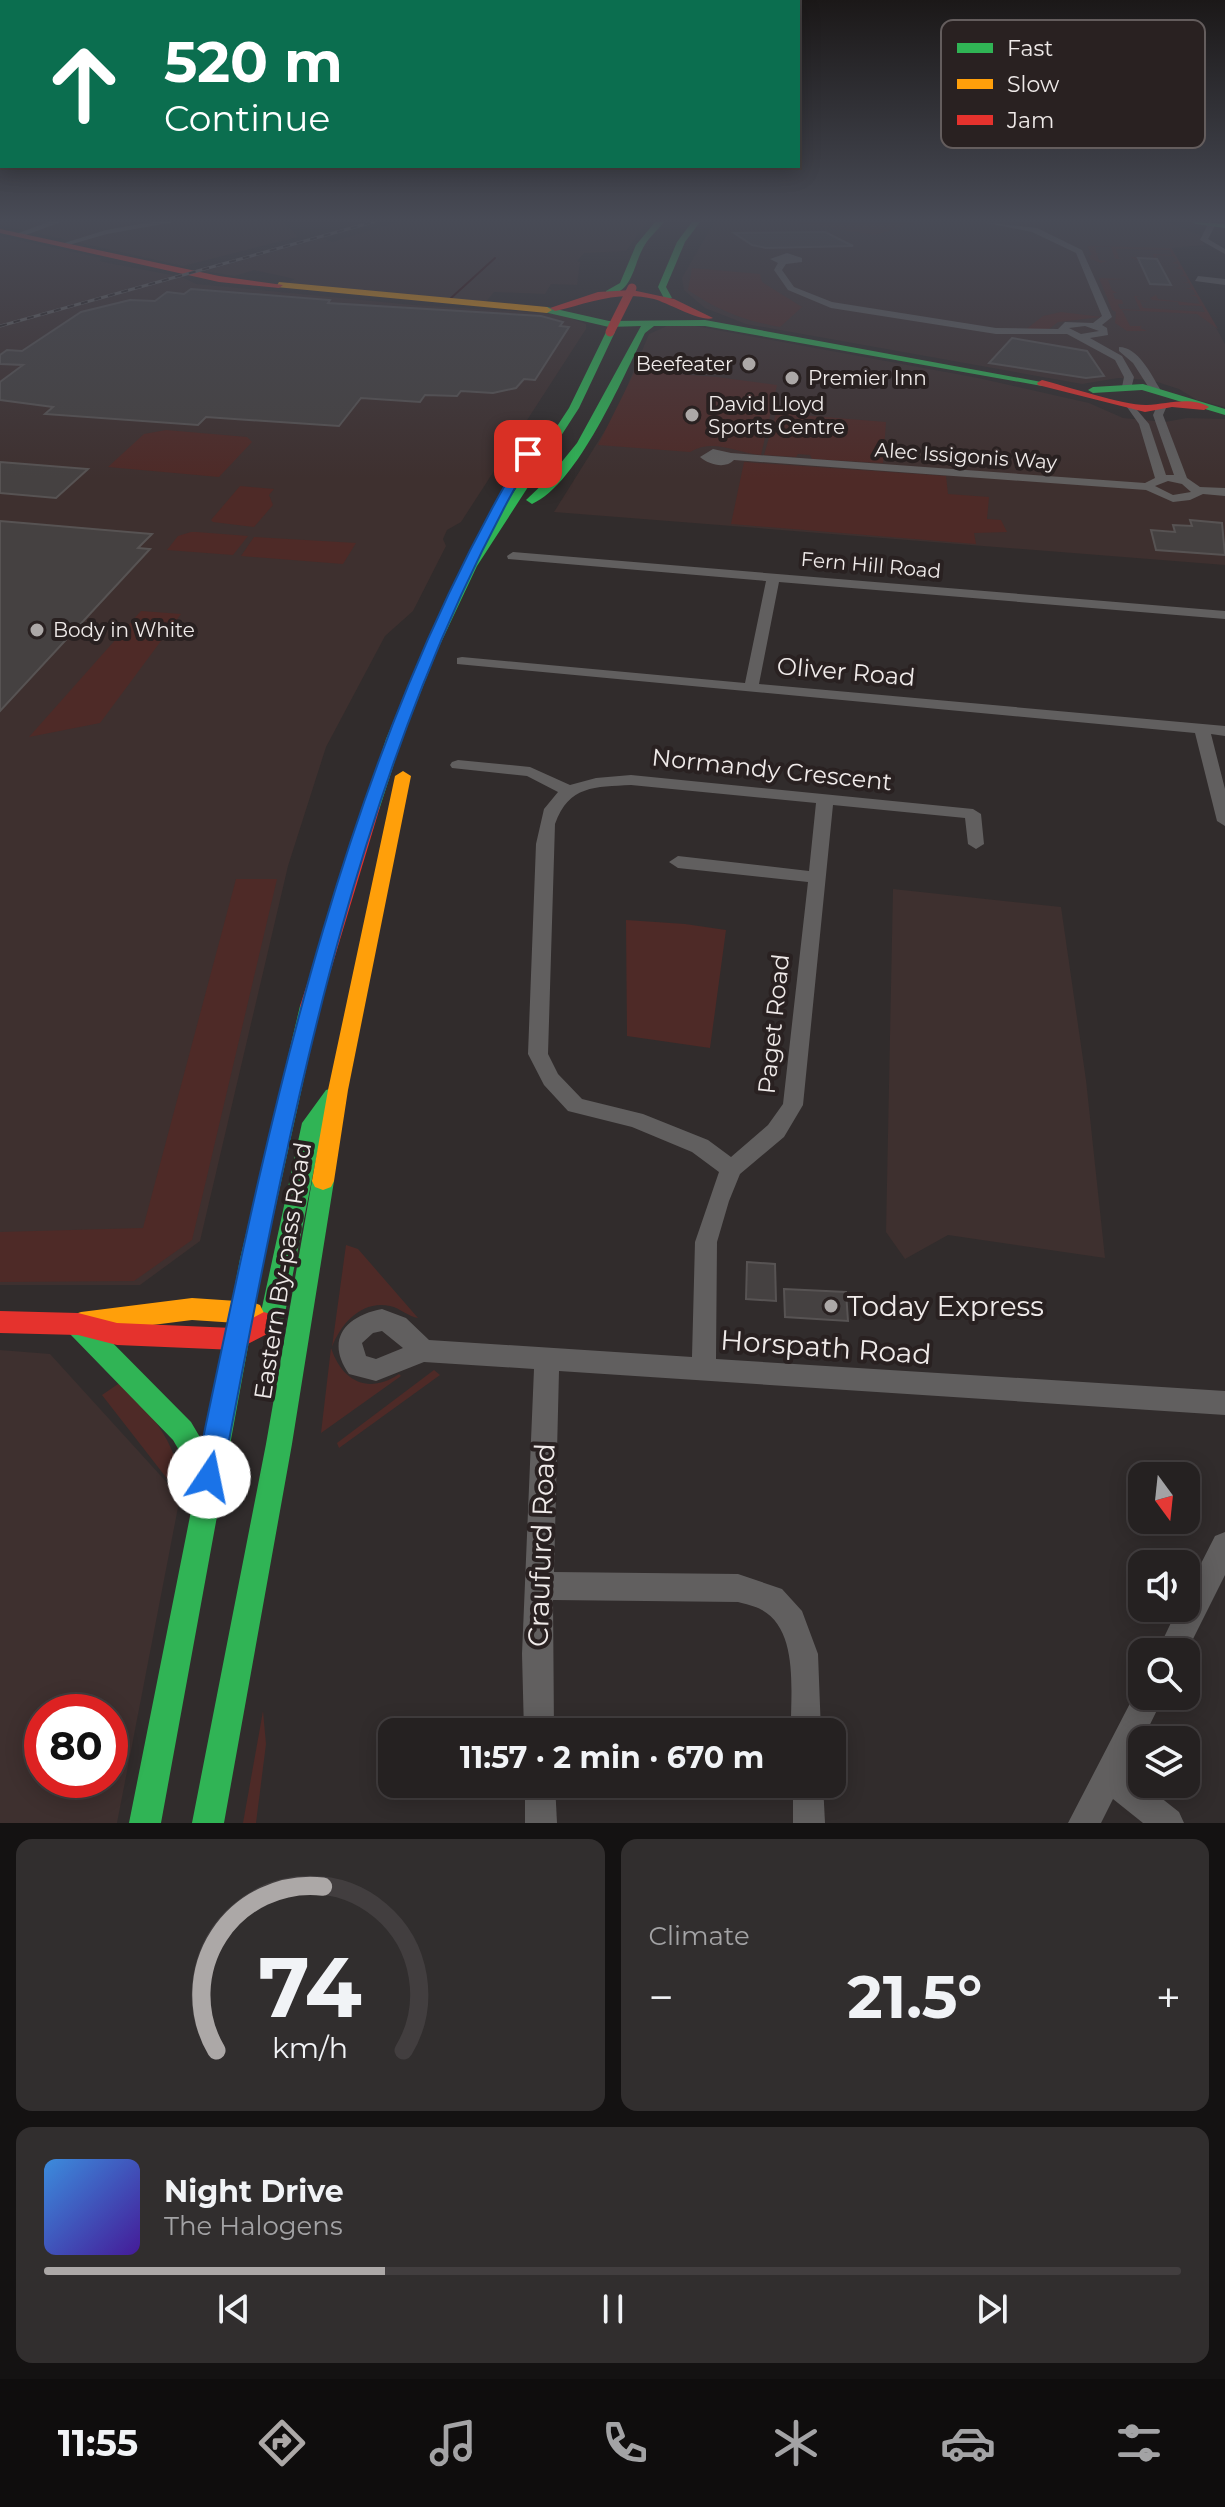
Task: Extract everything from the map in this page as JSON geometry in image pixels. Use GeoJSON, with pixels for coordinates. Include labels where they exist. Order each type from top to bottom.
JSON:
{"type":"FeatureCollection","features":[{"type":"Feature","properties":{"kind":"main road"},"geometry":{"type":"LineString","coordinates":[[524,307],[598,321],[705,323],[1062,387],[1165,399],[1225,412]]}},
{"type":"Feature","properties":{"kind":"main road"},"geometry":{"type":"LineString","coordinates":[[565,383],[597,331],[598,321],[593,307]]}},
{"type":"Feature","properties":{"kind":"main road","name":"Eastern By-pass Road"},"geometry":{"type":"LineString","coordinates":[[145,1823],[236,1339],[316,981],[394,739],[430,651],[471,566],[574,408],[598,321],[615,307]]}},
{"type":"Feature","properties":{"kind":"main road"},"geometry":{"type":"LineString","coordinates":[[526,504],[548,488],[583,443],[641,331],[681,316],[677,307]]}},
{"type":"Feature","properties":{"kind":"main road"},"geometry":{"type":"LineString","coordinates":[[687,307],[741,330]]}},
{"type":"Feature","properties":{"kind":"main road","name":"Eastern By-pass Road"},"geometry":{"type":"LineString","coordinates":[[419,727],[445,653],[482,577],[587,409],[598,321]]}},
{"type":"Feature","properties":{"kind":"main road"},"geometry":{"type":"LineString","coordinates":[[1119,392],[1132,407],[1165,399]]}},
{"type":"Feature","properties":{"kind":"main road"},"geometry":{"type":"LineString","coordinates":[[471,566],[494,513],[545,419]]}},
{"type":"Feature","properties":{"kind":"main road","name":"Eastern By-pass Road"},"geometry":{"type":"LineString","coordinates":[[208,1823],[279,1444],[338,1090],[409,757]]}},
{"type":"Feature","properties":{"kind":"main road"},"geometry":{"type":"LineString","coordinates":[[0,1322],[78,1324],[117,1334],[236,1339],[272,1318],[313,1123],[338,1090]]}},
{"type":"Feature","properties":{"kind":"main road"},"geometry":{"type":"LineString","coordinates":[[78,1324],[123,1314],[242,1310],[272,1318],[295,1342]]}},
{"type":"Feature","properties":{"kind":"main road"},"geometry":{"type":"LineString","coordinates":[[78,1324],[182,1431],[209,1477]]}},
{"type":"Feature","properties":{"kind":"street"},"geometry":{"type":"LineString","coordinates":[[844,307],[996,331],[1065,332],[1100,344],[1119,358],[1129,377],[1119,392]]}},
{"type":"Feature","properties":{"kind":"street"},"geometry":{"type":"LineString","coordinates":[[1096,325],[1107,317],[1103,307]]}},
{"type":"Feature","properties":{"kind":"street"},"geometry":{"type":"LineString","coordinates":[[1065,332],[1062,327],[1068,324],[1096,325],[1105,330],[1104,335]]}},
{"type":"Feature","properties":{"kind":"street"},"geometry":{"type":"LineString","coordinates":[[1080,337],[1104,335],[1137,361],[1165,399],[1158,415],[1182,480]]}},
{"type":"Feature","properties":{"kind":"street"},"geometry":{"type":"LineString","coordinates":[[1132,407],[1144,424],[1161,479]]}},
{"type":"Feature","properties":{"kind":"street","name":"Alec Issigonis Way"},"geometry":{"type":"LineString","coordinates":[[731,456],[1149,487],[1162,496],[1177,499],[1191,498],[1198,490]]}},
{"type":"Feature","properties":{"kind":"street"},"geometry":{"type":"LineString","coordinates":[[1149,487],[1151,482],[1161,479],[1182,480],[1198,490],[1225,492]]}},
{"type":"Feature","properties":{"kind":"street","name":"Fern Hill Road"},"geometry":{"type":"LineString","coordinates":[[513,556],[1225,615]]}},
{"type":"Feature","properties":{"kind":"street"},"geometry":{"type":"LineString","coordinates":[[751,688],[773,577]]}},
{"type":"Feature","properties":{"kind":"street","name":"Oliver Road"},"geometry":{"type":"LineString","coordinates":[[462,661],[1225,731]]}},
{"type":"Feature","properties":{"kind":"street"},"geometry":{"type":"LineString","coordinates":[[1202,729],[1225,821]]}},
{"type":"Feature","properties":{"kind":"street"},"geometry":{"type":"LineString","coordinates":[[458,765],[530,772],[567,790],[555,801],[546,820],[538,1054],[551,1079],[575,1105],[636,1120],[700,1146],[731,1169],[706,1242],[704,1369]]}},
{"type":"Feature","properties":{"kind":"street","name":"Normandy Crescent"},"geometry":{"type":"LineString","coordinates":[[567,790],[597,782],[631,780],[981,815],[976,844]]}},
{"type":"Feature","properties":{"kind":"street","name":"Paget Road"},"geometry":{"type":"LineString","coordinates":[[731,1169],[776,1131],[793,1105],[825,800]]}},
{"type":"Feature","properties":{"kind":"street"},"geometry":{"type":"LineString","coordinates":[[678,862],[816,877]]}},
{"type":"Feature","properties":{"kind":"street","name":"Horspath Road"},"geometry":{"type":"LineString","coordinates":[[423,1351],[1225,1403]]}},
{"type":"Feature","properties":{"kind":"street","name":"Craufurd Road"},"geometry":{"type":"LineString","coordinates":[[539,1718],[537,1654],[547,1358]]}},
{"type":"Feature","properties":{"kind":"street"},"geometry":{"type":"LineString","coordinates":[[1178,1638],[1225,1546]]}},
{"type":"Feature","properties":{"kind":"street"},"geometry":{"type":"LineString","coordinates":[[540,1586],[738,1588],[772,1599],[792,1621],[803,1654],[805,1718]]}},
{"type":"Feature","properties":{"kind":"street"},"geometry":{"type":"LineString","coordinates":[[1084,1823],[1142,1710]]}},
{"type":"Feature","properties":{"kind":"street"},"geometry":{"type":"LineString","coordinates":[[1108,1776],[1168,1823]]}},
{"type":"Feature","properties":{"kind":"street"},"geometry":{"type":"LineString","coordinates":[[540,1798],[541,1823]]}},
{"type":"Feature","properties":{"kind":"street"},"geometry":{"type":"LineString","coordinates":[[808,1798],[809,1823]]}},
{"type":"Feature","properties":{"kind":"shaded area"},"geometry":{"type":"Polygon","coordinates":[[[0,307],[447,307],[559,314],[586,324],[586,329],[461,522],[447,530],[443,539],[446,546],[413,611],[385,636],[326,747],[288,866],[200,1241],[140,1285],[0,1285],[0,307]]]}},
{"type":"Feature","properties":{"kind":"shaded area"},"geometry":{"type":"Polygon","coordinates":[[[717,307],[802,307],[780,327],[755,322],[717,307]]]}},
{"type":"Feature","properties":{"kind":"shaded area"},"geometry":{"type":"Polygon","coordinates":[[[1111,307],[1140,310],[1139,307],[1143,307],[1205,312],[1203,307],[1218,329],[1197,314],[1122,310],[1130,326],[1142,326],[1140,328],[1147,331],[1127,331],[1115,323],[1116,312],[1111,307]]]}},
{"type":"Feature","properties":{"kind":"shaded area"},"geometry":{"type":"Polygon","coordinates":[[[1205,307],[1225,344],[1225,407],[1197,400],[1179,389],[1151,380],[1118,378],[1082,384],[746,324],[705,308],[1205,307]]]}},
{"type":"Feature","properties":{"kind":"shaded area"},"geometry":{"type":"Polygon","coordinates":[[[1061,312],[1102,317],[1058,322],[1049,329],[1024,331],[1043,316],[1061,312]]]}},
{"type":"Feature","properties":{"kind":"shaded area"},"geometry":{"type":"Polygon","coordinates":[[[667,326],[695,326],[978,378],[1089,403],[1123,418],[1165,422],[1187,418],[1225,419],[1225,565],[554,512],[616,413],[649,334],[667,326]]]}},
{"type":"Feature","properties":{"kind":"shaded area","name":"David Lloyd Sports Centre"},"geometry":{"type":"Polygon","coordinates":[[[635,371],[777,385],[761,455],[716,446],[690,452],[598,445],[635,371]]]}},
{"type":"Feature","properties":{"kind":"shaded area"},"geometry":{"type":"Polygon","coordinates":[[[776,413],[886,422],[883,463],[812,459],[810,455],[798,454],[796,457],[764,455],[776,413]]]}},
{"type":"Feature","properties":{"kind":"shaded area"},"geometry":{"type":"Polygon","coordinates":[[[166,430],[247,437],[252,442],[219,477],[108,467],[144,434],[166,430]]]}},
{"type":"Feature","properties":{"kind":"shaded area"},"geometry":{"type":"Polygon","coordinates":[[[744,462],[946,476],[948,494],[989,497],[987,519],[1001,520],[1007,532],[974,533],[976,544],[731,524],[744,462]]]}},
{"type":"Feature","properties":{"kind":"shaded area"},"geometry":{"type":"Polygon","coordinates":[[[240,486],[274,489],[269,495],[273,505],[254,527],[213,522],[211,520],[240,486]]]}},
{"type":"Feature","properties":{"kind":"shaded area"},"geometry":{"type":"Polygon","coordinates":[[[191,532],[248,536],[233,555],[167,550],[178,536],[191,532]]]}},
{"type":"Feature","properties":{"kind":"shaded area"},"geometry":{"type":"Polygon","coordinates":[[[254,537],[356,543],[343,564],[241,556],[254,537]]]}},
{"type":"Feature","properties":{"kind":"shaded area"},"geometry":{"type":"Polygon","coordinates":[[[141,611],[181,614],[100,723],[29,737],[141,611]]]}},
{"type":"Feature","properties":{"kind":"shaded area"},"geometry":{"type":"Polygon","coordinates":[[[236,879],[277,879],[192,1240],[134,1281],[0,1282],[0,1232],[143,1228],[236,879]]]}},
{"type":"Feature","properties":{"kind":"shaded area"},"geometry":{"type":"Polygon","coordinates":[[[893,889],[1061,907],[1086,1080],[1105,1258],[948,1235],[905,1259],[886,1232],[893,889]]]}},
{"type":"Feature","properties":{"kind":"shaded area"},"geometry":{"type":"Polygon","coordinates":[[[626,920],[726,930],[710,1048],[627,1036],[626,920]]]}},
{"type":"Feature","properties":{"kind":"shaded area"},"geometry":{"type":"Polygon","coordinates":[[[346,1245],[358,1249],[418,1318],[390,1306],[370,1306],[347,1322],[332,1347],[346,1245]]]}},
{"type":"Feature","properties":{"kind":"shaded area"},"geometry":{"type":"Polygon","coordinates":[[[331,1348],[342,1369],[358,1381],[377,1383],[399,1374],[401,1376],[321,1433],[331,1348]]]}},
{"type":"Feature","properties":{"kind":"shaded area"},"geometry":{"type":"Polygon","coordinates":[[[0,1350],[50,1354],[180,1497],[128,1766],[128,1694],[24,1694],[24,1798],[122,1798],[117,1823],[0,1823],[0,1350]]]}},
{"type":"Feature","properties":{"kind":"shaded area"},"geometry":{"type":"Polygon","coordinates":[[[434,1370],[440,1375],[339,1448],[337,1443],[434,1370]]]}},
{"type":"Feature","properties":{"kind":"shaded area"},"geometry":{"type":"Polygon","coordinates":[[[121,1382],[163,1433],[176,1462],[179,1494],[102,1395],[121,1382]]]}},
{"type":"Feature","properties":{"kind":"shaded area"},"geometry":{"type":"Polygon","coordinates":[[[263,1711],[266,1744],[256,1823],[243,1823],[263,1711]]]}},
{"type":"Feature","properties":{"kind":"building"},"geometry":{"type":"Polygon","coordinates":[[[101,307],[395,307],[541,316],[563,322],[560,326],[569,327],[535,380],[524,379],[516,388],[493,393],[461,391],[457,396],[425,395],[420,402],[361,398],[339,426],[206,417],[198,425],[45,414],[53,407],[0,400],[0,382],[23,365],[0,364],[0,355],[7,350],[22,351],[81,312],[101,307]]]}},
{"type":"Feature","properties":{"kind":"building"},"geometry":{"type":"Polygon","coordinates":[[[1012,338],[1087,351],[1104,376],[1086,378],[989,363],[1012,338]]]}},
{"type":"Feature","properties":{"kind":"building"},"geometry":{"type":"Polygon","coordinates":[[[0,462],[88,469],[56,498],[0,493],[0,462]]]}},
{"type":"Feature","properties":{"kind":"building"},"geometry":{"type":"Polygon","coordinates":[[[1190,520],[1222,523],[1225,555],[1156,550],[1151,530],[1175,532],[1173,525],[1192,526],[1190,520]]]}},
{"type":"Feature","properties":{"kind":"building","name":"Body in White"},"geometry":{"type":"Polygon","coordinates":[[[0,521],[152,534],[138,548],[150,549],[0,711],[0,521]]]}},
{"type":"Feature","properties":{"kind":"building"},"geometry":{"type":"Polygon","coordinates":[[[747,1262],[775,1264],[776,1301],[746,1299],[747,1262]]]}},
{"type":"Feature","properties":{"kind":"building"},"geometry":{"type":"Polygon","coordinates":[[[784,1289],[846,1292],[848,1321],[785,1317],[784,1289]]]}},
{"type":"Feature","properties":{"kind":"railway"},"geometry":{"type":"LineString","coordinates":[[0,326],[68,307]]}},
{"type":"Feature","properties":{"kind":"traffic: fast"},"geometry":{"type":"LineString","coordinates":[[547,310],[609,324],[705,323],[1042,383]]}},
{"type":"Feature","properties":{"kind":"traffic: fast"},"geometry":{"type":"LineString","coordinates":[[532,500],[551,483],[582,443],[641,331],[651,324]]}},
{"type":"Feature","properties":{"kind":"traffic: fast"},"geometry":{"type":"LineString","coordinates":[[372,807],[394,739],[430,651],[471,566],[574,408],[610,332]]}},
{"type":"Feature","properties":{"kind":"traffic: fast"},"geometry":{"type":"LineString","coordinates":[[1093,390],[1143,387],[1225,412]]}},
{"type":"Feature","properties":{"kind":"traffic: fast"},"geometry":{"type":"LineString","coordinates":[[145,1823],[252,1259],[310,1006]]}},
{"type":"Feature","properties":{"kind":"traffic: fast"},"geometry":{"type":"LineString","coordinates":[[264,1323],[272,1318],[313,1123],[333,1096]]}},
{"type":"Feature","properties":{"kind":"traffic: fast"},"geometry":{"type":"LineString","coordinates":[[208,1823],[279,1444],[323,1181]]}},
{"type":"Feature","properties":{"kind":"traffic: fast"},"geometry":{"type":"LineString","coordinates":[[79,1326],[182,1431],[209,1477]]}},
{"type":"Feature","properties":{"kind":"traffic: slow"},"geometry":{"type":"LineString","coordinates":[[516,307],[547,310]]}},
{"type":"Feature","properties":{"kind":"traffic: slow"},"geometry":{"type":"LineString","coordinates":[[323,1181],[338,1090],[403,776]]}},
{"type":"Feature","properties":{"kind":"traffic: slow"},"geometry":{"type":"LineString","coordinates":[[81,1323],[192,1309],[252,1313]]}},
{"type":"Feature","properties":{"kind":"traffic: jam"},"geometry":{"type":"LineString","coordinates":[[610,332],[622,307]]}},
{"type":"Feature","properties":{"kind":"traffic: jam"},"geometry":{"type":"LineString","coordinates":[[685,307],[708,318]]}},
{"type":"Feature","properties":{"kind":"traffic: jam"},"geometry":{"type":"LineString","coordinates":[[1042,383],[1145,409],[1172,404],[1204,407]]}},
{"type":"Feature","properties":{"kind":"traffic: jam"},"geometry":{"type":"LineString","coordinates":[[310,1006],[372,807]]}},
{"type":"Feature","properties":{"kind":"traffic: jam"},"geometry":{"type":"LineString","coordinates":[[0,1322],[78,1324],[117,1334],[236,1339],[264,1323]]}},
{"type":"Feature","properties":{"kind":"place","name":"Beefeater"},"geometry":{"type":"Point","coordinates":[749,364]}},
{"type":"Feature","properties":{"kind":"place","name":"Premier Inn"},"geometry":{"type":"Point","coordinates":[792,378]}},
{"type":"Feature","properties":{"kind":"place","name":"David Lloyd Sports Centre"},"geometry":{"type":"Point","coordinates":[692,415]}},
{"type":"Feature","properties":{"kind":"place","name":"Body in White"},"geometry":{"type":"Point","coordinates":[37,630]}},
{"type":"Feature","properties":{"kind":"place","name":"Today Express"},"geometry":{"type":"Point","coordinates":[831,1306]}},
{"type":"Feature","properties":{"kind":"route"},"geometry":{"type":"LineString","coordinates":[[209,1477],[252,1259],[316,981],[394,739],[490,520],[528,454]]}}]}
